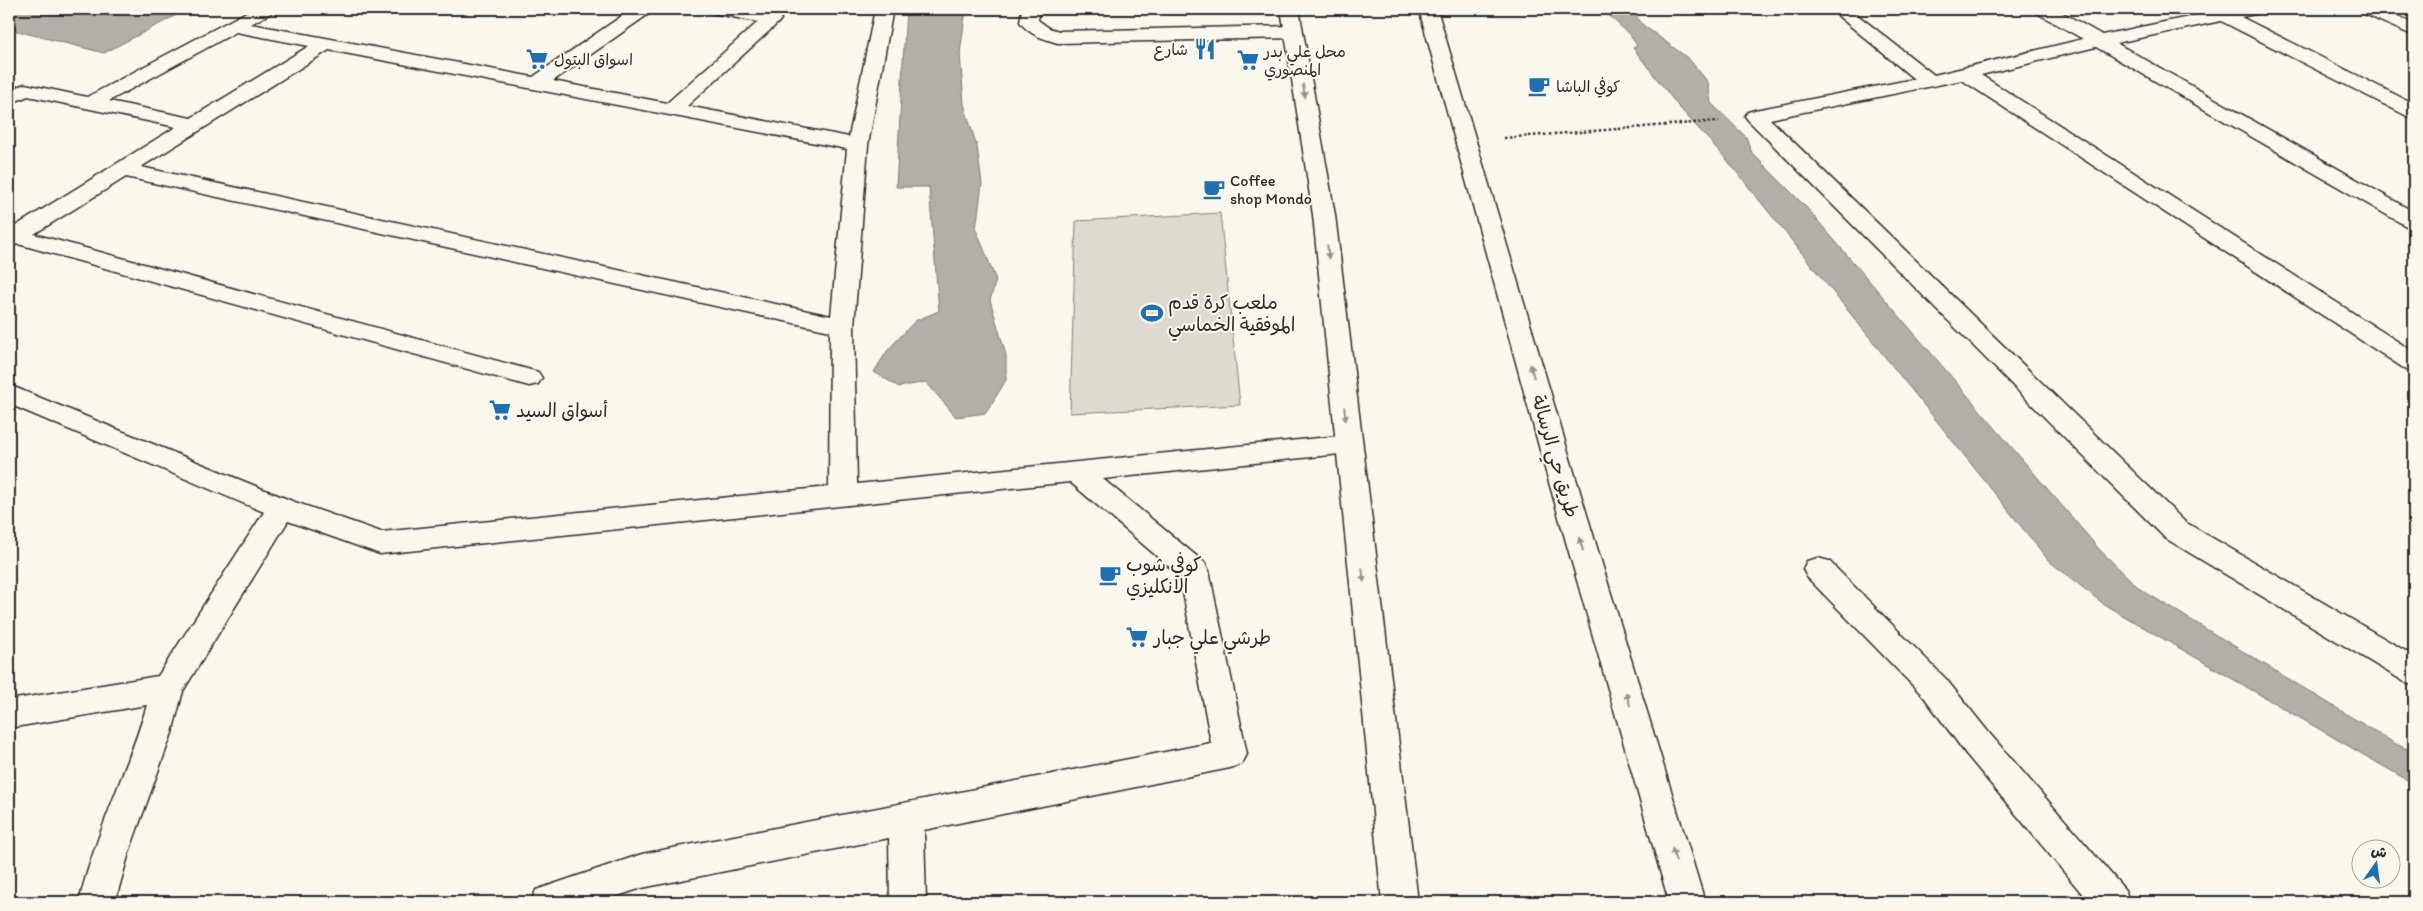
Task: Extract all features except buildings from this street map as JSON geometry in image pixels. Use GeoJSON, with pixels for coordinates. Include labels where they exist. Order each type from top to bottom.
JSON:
{"type":"FeatureCollection","features":[{"type":"Feature","properties":{"kind":"street"},"geometry":{"type":"LineString","coordinates":[[91,103],[265,9]]}},
{"type":"Feature","properties":{"kind":"street"},"geometry":{"type":"LineString","coordinates":[[537,83],[644,9]]}},
{"type":"Feature","properties":{"kind":"street"},"geometry":{"type":"LineString","coordinates":[[672,109],[772,19],[718,9]]}},
{"type":"Feature","properties":{"kind":"street"},"geometry":{"type":"LineString","coordinates":[[843,496],[842,326],[858,144],[884,9]]}},
{"type":"Feature","properties":{"kind":"street"},"geometry":{"type":"LineString","coordinates":[[1031,9],[1029,22],[1042,32],[1058,36],[1292,20],[1324,216],[1395,901]]}},
{"type":"Feature","properties":{"kind":"street","name":"طريق حي الرسالة"},"geometry":{"type":"LineString","coordinates":[[1428,9],[1468,140],[1559,470],[1654,785],[1687,902]]}},
{"type":"Feature","properties":{"kind":"street"},"geometry":{"type":"LineString","coordinates":[[1839,9],[1930,82]]}},
{"type":"Feature","properties":{"kind":"street"},"geometry":{"type":"LineString","coordinates":[[2043,9],[2414,221]]}},
{"type":"Feature","properties":{"kind":"street"},"geometry":{"type":"LineString","coordinates":[[2253,9],[2218,12],[1930,82],[1755,116],[2175,530],[2414,672]]}},
{"type":"Feature","properties":{"kind":"street"},"geometry":{"type":"LineString","coordinates":[[2368,9],[2414,30]]}},
{"type":"Feature","properties":{"kind":"street"},"geometry":{"type":"LineString","coordinates":[[2218,12],[2414,112]]}},
{"type":"Feature","properties":{"kind":"street"},"geometry":{"type":"LineString","coordinates":[[234,26],[858,144]]}},
{"type":"Feature","properties":{"kind":"street"},"geometry":{"type":"LineString","coordinates":[[12,238],[328,43]]}},
{"type":"Feature","properties":{"kind":"street"},"geometry":{"type":"LineString","coordinates":[[1964,73],[2414,363]]}},
{"type":"Feature","properties":{"kind":"street"},"geometry":{"type":"LineString","coordinates":[[9,98],[25,90],[195,125]]}},
{"type":"Feature","properties":{"kind":"street"},"geometry":{"type":"LineString","coordinates":[[123,170],[842,326]]}},
{"type":"Feature","properties":{"kind":"street"},"geometry":{"type":"LineString","coordinates":[[12,238],[528,378]]}},
{"type":"Feature","properties":{"kind":"street"},"geometry":{"type":"LineString","coordinates":[[9,394],[282,508],[380,543],[1349,444]]}},
{"type":"Feature","properties":{"kind":"street"},"geometry":{"type":"LineString","coordinates":[[549,902],[642,871],[906,820],[1230,754],[1194,571],[1077,473]]}},
{"type":"Feature","properties":{"kind":"street"},"geometry":{"type":"LineString","coordinates":[[97,902],[112,849],[154,733],[168,688],[282,508]]}},
{"type":"Feature","properties":{"kind":"street"},"geometry":{"type":"LineString","coordinates":[[1818,569],[1935,688],[1978,744],[2112,902]]}},
{"type":"Feature","properties":{"kind":"street"},"geometry":{"type":"LineString","coordinates":[[9,714],[168,688]]}},
{"type":"Feature","properties":{"kind":"street"},"geometry":{"type":"LineString","coordinates":[[906,820],[908,902]]}},
{"type":"Feature","properties":{"kind":"path"},"geometry":{"type":"LineString","coordinates":[[1468,140],[1665,127],[1723,121]]}},
{"type":"Feature","properties":{"kind":"shaded area"},"geometry":{"type":"Polygon","coordinates":[[[9,9],[188,9],[104,53],[9,29],[9,9]]]}},
{"type":"Feature","properties":{"kind":"shaded area"},"geometry":{"type":"Polygon","coordinates":[[[906,9],[966,9],[960,54],[964,104],[977,147],[982,184],[976,229],[996,280],[990,300],[1006,355],[1006,380],[986,413],[956,417],[926,382],[899,387],[874,372],[887,351],[915,321],[939,311],[929,187],[896,187],[906,9]]]}},
{"type":"Feature","properties":{"kind":"shaded area"},"geometry":{"type":"Polygon","coordinates":[[[1602,9],[1631,9],[1643,25],[1689,59],[1708,82],[1711,103],[1746,137],[1752,153],[1805,206],[2099,549],[2140,589],[2396,744],[2414,752],[2414,784],[2105,605],[2049,561],[1727,160],[1678,106],[1633,48],[1637,46],[1631,36],[1602,9]]]}},
{"type":"Feature","properties":{"kind":"shaded area","name":"ملعب كرة قدم الموفقية الخماسي"},"geometry":{"type":"Polygon","coordinates":[[[1220,213],[1240,405],[1070,413],[1076,221],[1220,213]]]}},
{"type":"Feature","properties":{"kind":"place","name":"شارع"},"geometry":{"type":"Point","coordinates":[1205,49]}},
{"type":"Feature","properties":{"kind":"place","name":"اسواق البتول"},"geometry":{"type":"Point","coordinates":[537,59]}},
{"type":"Feature","properties":{"kind":"place","name":"محل علي بدر المنصوري"},"geometry":{"type":"Point","coordinates":[1248,60]}},
{"type":"Feature","properties":{"kind":"place","name":"كوفي الباشا"},"geometry":{"type":"Point","coordinates":[1539,86]}},
{"type":"Feature","properties":{"kind":"place","name":"Coffee shop Mondo"},"geometry":{"type":"Point","coordinates":[1214,189]}},
{"type":"Feature","properties":{"kind":"place","name":"ملعب كرة قدم الموفقية الخماسي"},"geometry":{"type":"Point","coordinates":[1152,313]}},
{"type":"Feature","properties":{"kind":"place","name":"أسواق السيد"},"geometry":{"type":"Point","coordinates":[500,410]}},
{"type":"Feature","properties":{"kind":"place","name":"كوفي شوب الانكليزي"},"geometry":{"type":"Point","coordinates":[1110,575]}},
{"type":"Feature","properties":{"kind":"place","name":"طرشي علي جبار"},"geometry":{"type":"Point","coordinates":[1137,637]}}]}
